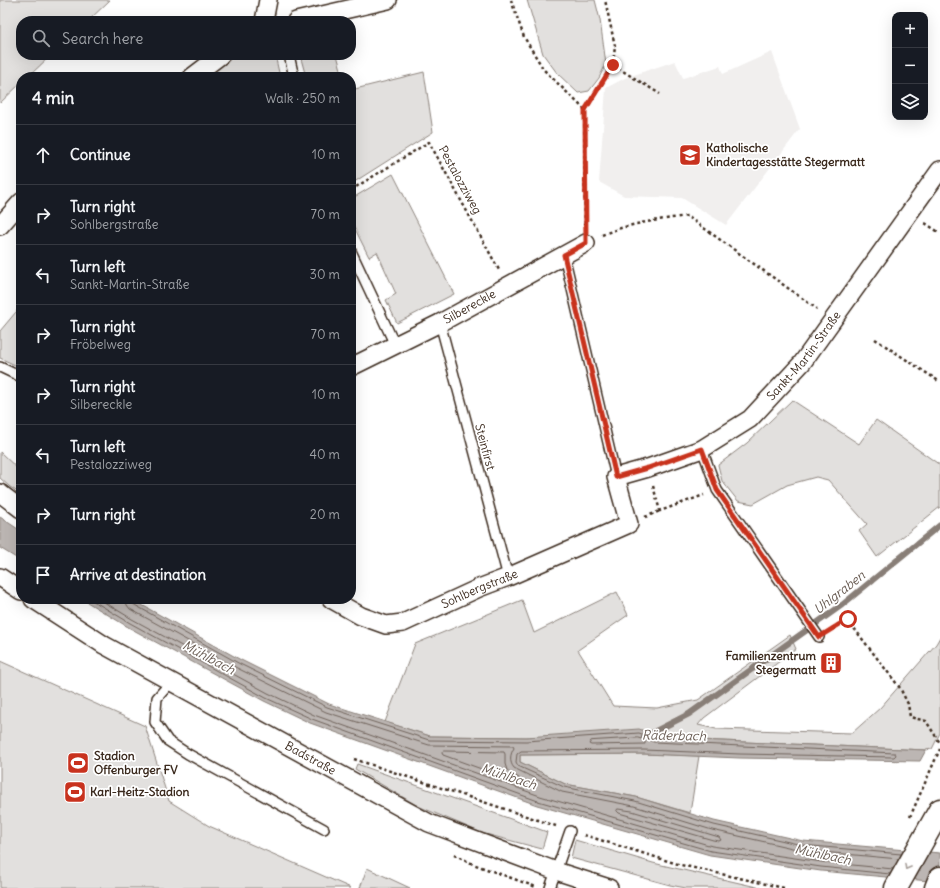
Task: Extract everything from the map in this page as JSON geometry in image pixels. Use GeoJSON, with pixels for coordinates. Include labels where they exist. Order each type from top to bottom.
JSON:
{"type":"FeatureCollection","features":[{"type":"Feature","properties":{"kind":"street"},"geometry":{"type":"LineString","coordinates":[[265,16],[268,0]]}},
{"type":"Feature","properties":{"kind":"street"},"geometry":{"type":"LineString","coordinates":[[318,16],[388,0]]}},
{"type":"Feature","properties":{"kind":"street"},"geometry":{"type":"LineString","coordinates":[[199,72],[214,60]]}},
{"type":"Feature","properties":{"kind":"street","name":"Sankt-Martin-Straße"},"geometry":{"type":"LineString","coordinates":[[616,477],[648,468],[702,449],[750,419],[802,363],[940,170]]}},
{"type":"Feature","properties":{"kind":"street"},"geometry":{"type":"LineString","coordinates":[[0,226],[16,208]]}},
{"type":"Feature","properties":{"kind":"street","name":"Silbereckle"},"geometry":{"type":"LineString","coordinates":[[356,364],[440,323],[586,243]]}},
{"type":"Feature","properties":{"kind":"street","name":"Sohlbergstraße"},"geometry":{"type":"LineString","coordinates":[[340,604],[361,616],[386,625],[403,623],[479,588],[508,577],[629,524],[616,477]]}},
{"type":"Feature","properties":{"kind":"street"},"geometry":{"type":"LineString","coordinates":[[0,493],[16,505]]}},
{"type":"Feature","properties":{"kind":"street"},"geometry":{"type":"LineString","coordinates":[[0,577],[16,588]]}},
{"type":"Feature","properties":{"kind":"street","name":"Badstraße"},"geometry":{"type":"LineString","coordinates":[[41,604],[104,645],[428,823],[556,871],[610,887]]}},
{"type":"Feature","properties":{"kind":"street"},"geometry":{"type":"LineString","coordinates":[[896,888],[940,810]]}},
{"type":"Feature","properties":{"kind":"street"},"geometry":{"type":"LineString","coordinates":[[936,888],[940,878]]}},
{"type":"Feature","properties":{"kind":"lane"},"geometry":{"type":"LineString","coordinates":[[290,60],[293,72]]}},
{"type":"Feature","properties":{"kind":"lane"},"geometry":{"type":"LineString","coordinates":[[564,255],[616,477]]}},
{"type":"Feature","properties":{"kind":"lane"},"geometry":{"type":"LineString","coordinates":[[356,262],[394,345]]}},
{"type":"Feature","properties":{"kind":"lane","name":"Steinfirst"},"geometry":{"type":"LineString","coordinates":[[440,323],[508,577]]}},
{"type":"Feature","properties":{"kind":"lane"},"geometry":{"type":"LineString","coordinates":[[0,367],[16,375]]}},
{"type":"Feature","properties":{"kind":"lane"},"geometry":{"type":"LineString","coordinates":[[702,449],[717,490],[818,635]]}},
{"type":"Feature","properties":{"kind":"lane"},"geometry":{"type":"LineString","coordinates":[[171,682],[157,698],[155,722],[168,741],[188,754],[324,829]]}},
{"type":"Feature","properties":{"kind":"lane"},"geometry":{"type":"LineString","coordinates":[[550,888],[570,831]]}},
{"type":"Feature","properties":{"kind":"path"},"geometry":{"type":"LineString","coordinates":[[511,0],[524,37],[544,70],[585,110]]}},
{"type":"Feature","properties":{"kind":"path"},"geometry":{"type":"LineString","coordinates":[[605,0],[615,46],[613,65],[585,110],[586,243],[613,230],[647,221],[686,216],[832,320]]}},
{"type":"Feature","properties":{"kind":"path"},"geometry":{"type":"LineString","coordinates":[[613,65],[660,94]]}},
{"type":"Feature","properties":{"kind":"path","name":"Pestalozziweg"},"geometry":{"type":"LineString","coordinates":[[356,187],[429,142],[508,286]]}},
{"type":"Feature","properties":{"kind":"path"},"geometry":{"type":"LineString","coordinates":[[875,339],[940,382]]}},
{"type":"Feature","properties":{"kind":"path"},"geometry":{"type":"LineString","coordinates":[[648,468],[660,511],[717,490]]}},
{"type":"Feature","properties":{"kind":"path"},"geometry":{"type":"LineString","coordinates":[[818,635],[848,619],[900,688],[908,704],[910,717],[926,721],[940,743]]}},
{"type":"Feature","properties":{"kind":"path"},"geometry":{"type":"LineString","coordinates":[[908,822],[940,750]]}},
{"type":"Feature","properties":{"kind":"shaded area"},"geometry":{"type":"Polygon","coordinates":[[[0,0],[110,0],[93,16],[16,16],[16,60],[46,60],[33,72],[16,72],[16,88],[0,103],[0,0]]]}},
{"type":"Feature","properties":{"kind":"shaded area"},"geometry":{"type":"Polygon","coordinates":[[[527,0],[595,0],[600,20],[606,64],[599,78],[589,91],[578,93],[557,73],[543,54],[527,0]]]}},
{"type":"Feature","properties":{"kind":"shaded area","name":"Katholische Kindertagesstätte Stegermatt"},"geometry":{"type":"Polygon","coordinates":[[[772,52],[800,129],[726,225],[682,198],[624,196],[599,182],[606,88],[625,78],[675,61],[683,78],[720,66],[723,74],[772,52]]]}},
{"type":"Feature","properties":{"kind":"shaded area"},"geometry":{"type":"Polygon","coordinates":[[[228,60],[276,60],[279,72],[210,72],[228,60]]]}},
{"type":"Feature","properties":{"kind":"shaded area"},"geometry":{"type":"Polygon","coordinates":[[[301,60],[338,60],[342,72],[305,72],[301,60]]]}},
{"type":"Feature","properties":{"kind":"shaded area"},"geometry":{"type":"Polygon","coordinates":[[[424,72],[433,132],[356,181],[356,89],[424,72]]]}},
{"type":"Feature","properties":{"kind":"shaded area"},"geometry":{"type":"Polygon","coordinates":[[[393,174],[454,294],[397,323],[386,300],[396,294],[377,252],[369,257],[356,231],[356,196],[393,174]]]}},
{"type":"Feature","properties":{"kind":"shaded area"},"geometry":{"type":"Polygon","coordinates":[[[16,312],[16,365],[0,358],[0,331],[16,312]]]}},
{"type":"Feature","properties":{"kind":"shaded area"},"geometry":{"type":"Polygon","coordinates":[[[792,400],[859,444],[876,420],[940,465],[940,507],[877,557],[859,531],[867,524],[828,480],[816,477],[787,485],[753,504],[738,501],[722,481],[718,465],[747,443],[792,400]]]}},
{"type":"Feature","properties":{"kind":"shaded area"},"geometry":{"type":"Polygon","coordinates":[[[0,452],[16,467],[16,491],[0,478],[0,452]]]}},
{"type":"Feature","properties":{"kind":"shaded area"},"geometry":{"type":"Polygon","coordinates":[[[617,592],[628,615],[578,650],[613,706],[657,708],[698,700],[790,635],[796,649],[704,718],[698,725],[716,729],[852,733],[880,708],[936,644],[940,637],[940,733],[932,749],[926,750],[654,738],[651,733],[526,737],[430,736],[385,722],[415,644],[522,600],[534,633],[617,592]]]}},
{"type":"Feature","properties":{"kind":"shaded area","name":"Stadion Offenburger FV"},"geometry":{"type":"Polygon","coordinates":[[[0,661],[145,726],[169,801],[209,826],[351,888],[0,888],[0,661]]]}},
{"type":"Feature","properties":{"kind":"shaded area"},"geometry":{"type":"Polygon","coordinates":[[[644,754],[699,756],[690,813],[636,797],[565,784],[520,762],[520,755],[644,754]]]}},
{"type":"Feature","properties":{"kind":"shaded area"},"geometry":{"type":"Polygon","coordinates":[[[357,764],[547,832],[542,849],[482,833],[418,806],[355,769],[357,764]]]}},
{"type":"Feature","properties":{"kind":"shaded area"},"geometry":{"type":"Polygon","coordinates":[[[575,840],[653,863],[761,888],[686,888],[670,885],[571,858],[575,840]]]}},
{"type":"Feature","properties":{"kind":"shaded area"},"geometry":{"type":"Polygon","coordinates":[[[367,868],[410,888],[360,888],[367,868]]]}},
{"type":"Feature","properties":{"kind":"water"},"geometry":{"type":"Polygon","coordinates":[[[0,517],[16,528],[16,558],[0,548],[0,517]]]}},
{"type":"Feature","properties":{"kind":"water","name":"Mühlbach"},"geometry":{"type":"Polygon","coordinates":[[[90,604],[140,604],[241,660],[329,704],[430,736],[526,737],[639,729],[651,733],[654,738],[926,750],[920,761],[740,758],[644,754],[520,755],[520,762],[565,784],[636,797],[714,821],[803,841],[940,853],[940,882],[821,871],[710,855],[537,805],[310,723],[264,701],[128,627],[90,604]]]}},
{"type":"Feature","properties":{"kind":"waterway","name":"Uhlgraben"},"geometry":{"type":"LineString","coordinates":[[644,737],[689,714],[842,605],[940,525]]}},
{"type":"Feature","properties":{"kind":"place","name":"Katholische Kindertagesstätte Stegermatt"},"geometry":{"type":"Point","coordinates":[690,155]}},
{"type":"Feature","properties":{"kind":"place","name":"Familienzentrum Stegermatt"},"geometry":{"type":"Point","coordinates":[831,663]}},
{"type":"Feature","properties":{"kind":"place","name":"Stadion Offenburger FV"},"geometry":{"type":"Point","coordinates":[78,763]}},
{"type":"Feature","properties":{"kind":"place","name":"Karl-Heitz-Stadion"},"geometry":{"type":"Point","coordinates":[75,792]}},
{"type":"Feature","properties":{"kind":"route"},"geometry":{"type":"LineString","coordinates":[[613,65],[585,110],[586,243],[564,255],[616,477],[648,468],[702,449],[717,490],[819,637],[848,619]]}},
{"type":"Feature","properties":{"kind":"water label","name":"Räderbach"},"geometry":{"type":"Point","coordinates":[674,735]}}]}
